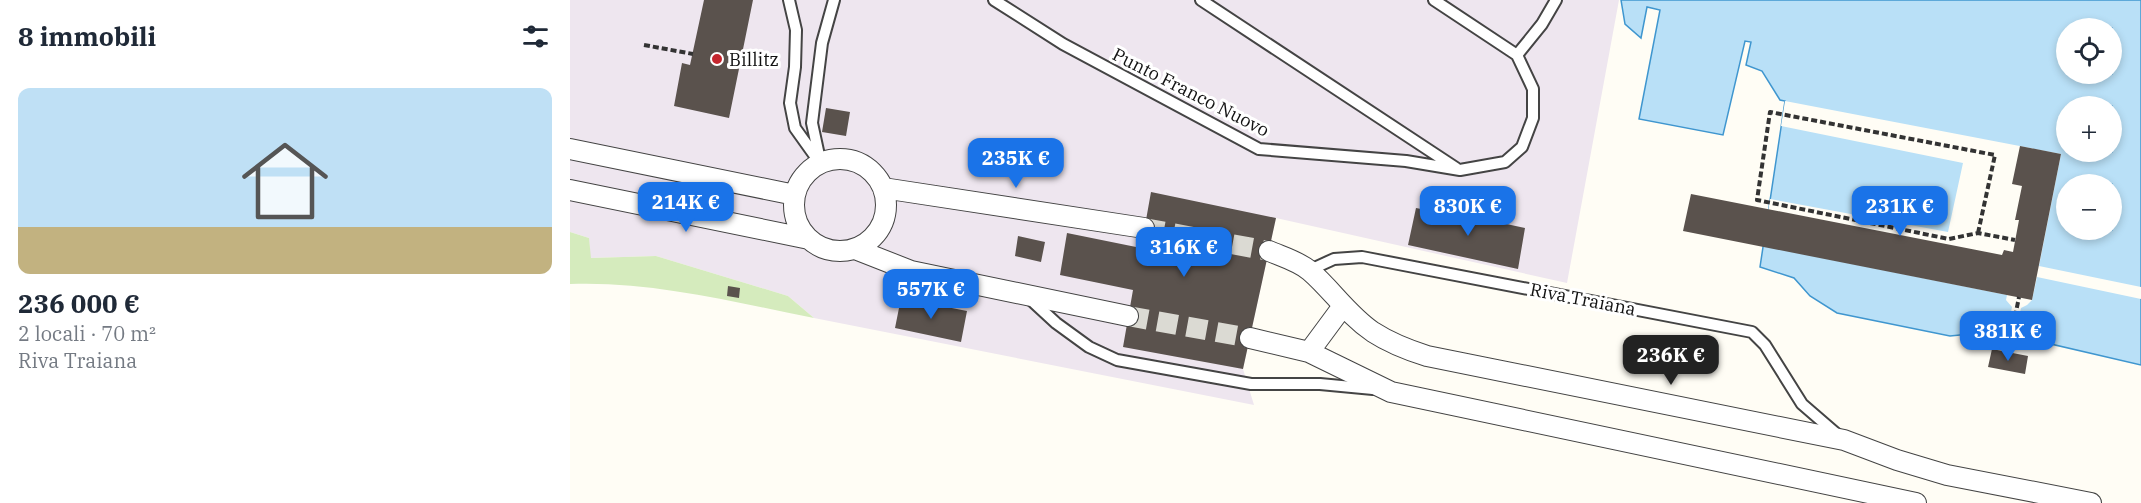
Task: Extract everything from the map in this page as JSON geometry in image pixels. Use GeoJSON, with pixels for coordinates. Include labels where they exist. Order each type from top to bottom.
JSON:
{"type":"FeatureCollection","features":[{"type":"Feature","properties":{"kind":"street"},"geometry":{"type":"LineString","coordinates":[[570,149],[795,195]]}},
{"type":"Feature","properties":{"kind":"street"},"geometry":{"type":"LineString","coordinates":[[835,159],[850,160],[864,165],[875,175],[883,188],[886,202],[878,231],[868,242],[855,249],[831,250],[819,246],[809,239],[797,222],[794,208],[795,195],[800,182],[808,171],[820,163],[835,159]]}},
{"type":"Feature","properties":{"kind":"street"},"geometry":{"type":"LineString","coordinates":[[883,188],[1144,228]]}},
{"type":"Feature","properties":{"kind":"street"},"geometry":{"type":"LineString","coordinates":[[570,190],[809,239]]}},
{"type":"Feature","properties":{"kind":"street"},"geometry":{"type":"LineString","coordinates":[[855,249],[911,271],[1128,316]]}},
{"type":"Feature","properties":{"kind":"street","name":"Riva Traiana"},"geometry":{"type":"LineString","coordinates":[[1269,251],[1293,260],[1310,270],[1343,306],[1372,331],[1400,347],[1427,356],[1844,440],[1897,460],[1947,475],[2091,503]]}},
{"type":"Feature","properties":{"kind":"street"},"geometry":{"type":"LineString","coordinates":[[1309,352],[1343,306]]}},
{"type":"Feature","properties":{"kind":"street"},"geometry":{"type":"LineString","coordinates":[[1250,338],[1309,352],[1391,392],[1916,503]]}},
{"type":"Feature","properties":{"kind":"lane"},"geometry":{"type":"LineString","coordinates":[[789,0],[796,30],[795,67],[790,103],[795,128],[820,163]]}},
{"type":"Feature","properties":{"kind":"lane"},"geometry":{"type":"LineString","coordinates":[[820,163],[812,123],[822,43],[834,0]]}},
{"type":"Feature","properties":{"kind":"lane","name":"Punto Franco Nuovo"},"geometry":{"type":"LineString","coordinates":[[994,0],[1063,44],[1259,149],[1407,160],[1460,170],[1505,162],[1522,147],[1533,118],[1533,89],[1517,55]]}},
{"type":"Feature","properties":{"kind":"lane"},"geometry":{"type":"LineString","coordinates":[[1201,0],[1460,170]]}},
{"type":"Feature","properties":{"kind":"lane"},"geometry":{"type":"LineString","coordinates":[[1434,0],[1517,55],[1542,24],[1556,0]]}},
{"type":"Feature","properties":{"kind":"lane","name":"Riva Traiana"},"geometry":{"type":"LineString","coordinates":[[1310,270],[1334,259],[1362,257],[1752,332],[1765,345],[1802,404],[1844,440]]}},
{"type":"Feature","properties":{"kind":"lane"},"geometry":{"type":"LineString","coordinates":[[1026,295],[1056,324],[1089,347],[1117,360],[1251,384],[1351,386],[1391,392]]}},
{"type":"Feature","properties":{"kind":"path"},"geometry":{"type":"LineString","coordinates":[[644,45],[693,54]]}},
{"type":"Feature","properties":{"kind":"path"},"geometry":{"type":"LineString","coordinates":[[1978,233],[1995,155],[1770,112],[1757,200],[1949,238],[1978,233],[2015,240]]}},
{"type":"Feature","properties":{"kind":"path"},"geometry":{"type":"LineString","coordinates":[[2008,352],[2019,297]]}},
{"type":"Feature","properties":{"kind":"shaded area"},"geometry":{"type":"Polygon","coordinates":[[[570,0],[1619,0],[1567,283],[1276,218],[1243,369],[1254,405],[814,318],[788,296],[656,256],[590,258],[589,238],[570,232],[570,0]]]}},
{"type":"Feature","properties":{"kind":"green space"},"geometry":{"type":"Polygon","coordinates":[[[570,232],[589,238],[591,258],[656,256],[788,296],[814,318],[662,289],[570,284],[570,232]]]}},
{"type":"Feature","properties":{"kind":"water"},"geometry":{"type":"Polygon","coordinates":[[[1621,0],[2141,0],[2141,365],[2025,338],[1980,333],[1950,336],[1837,313],[1810,296],[1794,278],[1760,267],[1785,101],[1780,100],[1762,71],[1746,65],[1751,42],[1745,41],[1723,135],[1639,119],[1660,10],[1647,7],[1641,38],[1625,24],[1621,0]]]}},
{"type":"Feature","properties":{"kind":"pier"},"geometry":{"type":"Polygon","coordinates":[[[1785,101],[2056,153],[2056,162],[2059,162],[2039,266],[2141,287],[2141,299],[2037,277],[2032,300],[2021,308],[2014,340],[2006,339],[2012,307],[2006,300],[2007,295],[1763,246],[1770,199],[1948,232],[1963,163],[1781,126],[1785,101]]]}},
{"type":"Feature","properties":{"kind":"building","name":"Billitz"},"geometry":{"type":"Polygon","coordinates":[[[704,0],[753,0],[729,118],[674,106],[682,63],[690,65],[704,0]]]}},
{"type":"Feature","properties":{"kind":"building"},"geometry":{"type":"Polygon","coordinates":[[[826,108],[850,112],[846,136],[822,132],[826,108]]]}},
{"type":"Feature","properties":{"kind":"building"},"geometry":{"type":"Polygon","coordinates":[[[2020,146],[2056,153],[2056,162],[2059,162],[2032,300],[1683,231],[1691,194],[2002,255],[2004,250],[2013,252],[2019,220],[2015,220],[2022,186],[2012,184],[2020,146]]]}},
{"type":"Feature","properties":{"kind":"building"},"geometry":{"type":"Polygon","coordinates":[[[1151,192],[1276,218],[1243,369],[1123,347],[1133,290],[1060,275],[1067,233],[1141,248],[1151,192]]]}},
{"type":"Feature","properties":{"kind":"building"},"geometry":{"type":"Polygon","coordinates":[[[1416,208],[1441,213],[1441,210],[1525,228],[1518,269],[1408,245],[1416,208]]]}},
{"type":"Feature","properties":{"kind":"building"},"geometry":{"type":"Polygon","coordinates":[[[1018,236],[1045,242],[1041,262],[1015,256],[1018,236]]]}},
{"type":"Feature","properties":{"kind":"building"},"geometry":{"type":"Polygon","coordinates":[[[728,286],[740,288],[739,298],[727,296],[728,286]]]}},
{"type":"Feature","properties":{"kind":"building"},"geometry":{"type":"Polygon","coordinates":[[[901,298],[967,311],[961,342],[895,328],[901,298]]]}},
{"type":"Feature","properties":{"kind":"building"},"geometry":{"type":"Polygon","coordinates":[[[1992,349],[2028,356],[2025,374],[1988,367],[1992,349]]]}},
{"type":"Feature","properties":{"kind":"tunnel"},"geometry":{"type":"LineString","coordinates":[[1144,228],[1269,251]]}},
{"type":"Feature","properties":{"kind":"tunnel"},"geometry":{"type":"LineString","coordinates":[[1128,316],[1250,338]]}},
{"type":"Feature","properties":{"kind":"place","name":"Billitz"},"geometry":{"type":"Point","coordinates":[717,59]}}]}
